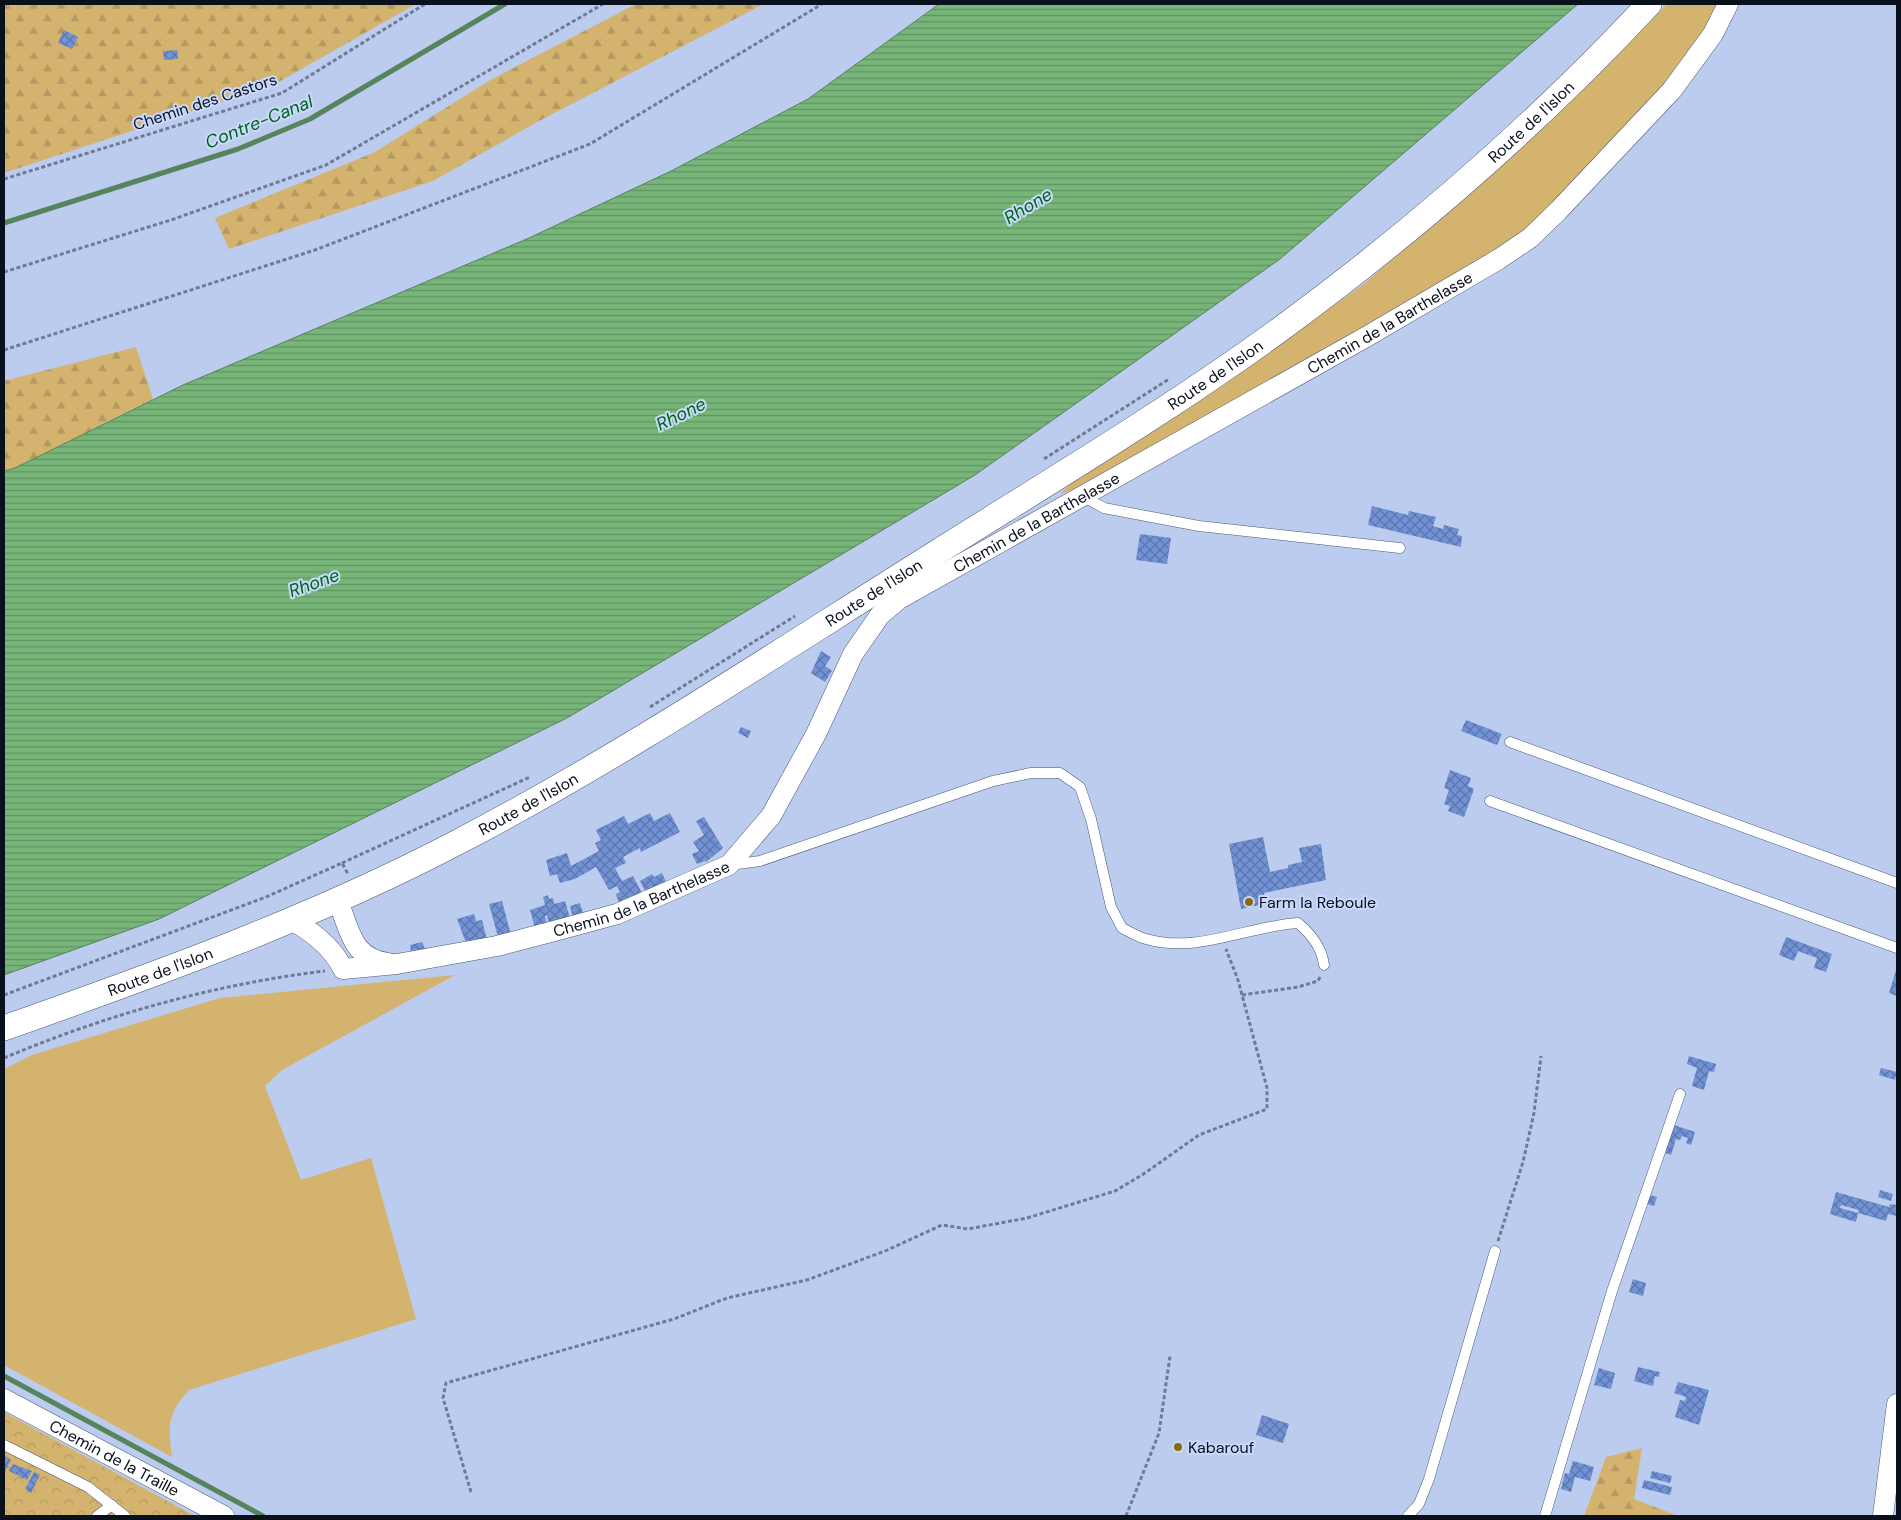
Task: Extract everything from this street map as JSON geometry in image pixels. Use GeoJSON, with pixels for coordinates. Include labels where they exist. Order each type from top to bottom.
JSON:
{"type":"FeatureCollection","features":[{"type":"Feature","properties":{"kind":"street","name":"Route de l'Islon"},"geometry":{"type":"LineString","coordinates":[[4,1028],[118,988],[346,895],[454,844],[620,752],[1145,421],[1278,331],[1348,278],[1479,170],[1600,56],[1649,4]]}},
{"type":"Feature","properties":{"kind":"street","name":"Chemin de la Barthelasse"},"geometry":{"type":"LineString","coordinates":[[343,969],[397,964],[498,946],[617,914],[729,865],[771,816],[816,734],[853,654],[880,616],[898,599],[1366,337],[1499,259],[1530,238],[1558,211],[1672,90],[1714,34],[1728,4]]}},
{"type":"Feature","properties":{"kind":"street"},"geometry":{"type":"LineString","coordinates":[[346,895],[352,940],[359,951],[370,958],[397,964]]}},
{"type":"Feature","properties":{"kind":"street"},"geometry":{"type":"LineString","coordinates":[[290,919],[315,934],[335,956],[343,969]]}},
{"type":"Feature","properties":{"kind":"street","name":"Chemin de la Traille"},"geometry":{"type":"LineString","coordinates":[[4,1399],[224,1516]]}},
{"type":"Feature","properties":{"kind":"street"},"geometry":{"type":"LineString","coordinates":[[1882,1516],[1897,1404]]}},
{"type":"Feature","properties":{"kind":"lane"},"geometry":{"type":"LineString","coordinates":[[1082,496],[1104,508],[1199,526],[1400,548]]}},
{"type":"Feature","properties":{"kind":"lane"},"geometry":{"type":"LineString","coordinates":[[1510,742],[1897,883]]}},
{"type":"Feature","properties":{"kind":"lane"},"geometry":{"type":"LineString","coordinates":[[729,865],[760,861],[993,781],[1031,773],[1060,773],[1080,787],[1091,819],[1111,907],[1122,928],[1146,940],[1182,944],[1220,938],[1281,924],[1298,923],[1310,933],[1323,958],[1324,965]]}},
{"type":"Feature","properties":{"kind":"lane"},"geometry":{"type":"LineString","coordinates":[[1490,801],[1897,948]]}},
{"type":"Feature","properties":{"kind":"lane"},"geometry":{"type":"LineString","coordinates":[[1545,1516],[1612,1291],[1680,1094]]}},
{"type":"Feature","properties":{"kind":"lane"},"geometry":{"type":"LineString","coordinates":[[1408,1516],[1419,1504],[1429,1479],[1495,1251]]}},
{"type":"Feature","properties":{"kind":"lane"},"geometry":{"type":"LineString","coordinates":[[4,1446],[88,1487],[125,1516]]}},
{"type":"Feature","properties":{"kind":"lane"},"geometry":{"type":"LineString","coordinates":[[97,1516],[112,1506]]}},
{"type":"Feature","properties":{"kind":"path","name":"Chemin des Castors"},"geometry":{"type":"LineString","coordinates":[[4,179],[282,92],[426,4]]}},
{"type":"Feature","properties":{"kind":"path"},"geometry":{"type":"LineString","coordinates":[[4,272],[171,220],[326,165],[603,4]]}},
{"type":"Feature","properties":{"kind":"path"},"geometry":{"type":"LineString","coordinates":[[4,350],[315,250],[590,144],[822,4]]}},
{"type":"Feature","properties":{"kind":"path"},"geometry":{"type":"LineString","coordinates":[[1042,461],[1172,377]]}},
{"type":"Feature","properties":{"kind":"path"},"geometry":{"type":"LineString","coordinates":[[648,708],[800,613]]}},
{"type":"Feature","properties":{"kind":"path"},"geometry":{"type":"LineString","coordinates":[[4,996],[266,897],[537,774]]}},
{"type":"Feature","properties":{"kind":"path"},"geometry":{"type":"LineString","coordinates":[[342,863],[346,895]]}},
{"type":"Feature","properties":{"kind":"path"},"geometry":{"type":"LineString","coordinates":[[471,1492],[443,1398],[446,1383],[674,1319],[727,1298],[807,1280],[885,1251],[942,1224],[968,1229],[1026,1218],[1115,1191],[1142,1175],[1199,1135],[1267,1109],[1266,1088],[1242,996],[1235,971],[1220,938]]}},
{"type":"Feature","properties":{"kind":"path"},"geometry":{"type":"LineString","coordinates":[[1242,996],[1298,987],[1318,981],[1324,965]]}},
{"type":"Feature","properties":{"kind":"path"},"geometry":{"type":"LineString","coordinates":[[4,1058],[168,1001],[283,976],[343,969]]}},
{"type":"Feature","properties":{"kind":"path"},"geometry":{"type":"LineString","coordinates":[[1495,1251],[1524,1162],[1534,1113],[1541,1056]]}},
{"type":"Feature","properties":{"kind":"path"},"geometry":{"type":"LineString","coordinates":[[1126,1516],[1159,1434],[1170,1356]]}},
{"type":"Feature","properties":{"kind":"green space"},"geometry":{"type":"Polygon","coordinates":[[[4,4],[416,4],[275,84],[4,173],[4,4]]]}},
{"type":"Feature","properties":{"kind":"green space"},"geometry":{"type":"Polygon","coordinates":[[[636,4],[764,4],[539,121],[433,181],[229,249],[215,218],[375,152],[492,79],[636,4]]]}},
{"type":"Feature","properties":{"kind":"green space"},"geometry":{"type":"Polygon","coordinates":[[[1667,4],[1720,4],[1705,39],[1523,237],[1090,484],[1060,494],[1081,474],[1268,352],[1364,284],[1593,80],[1667,4]]]}},
{"type":"Feature","properties":{"kind":"green space"},"geometry":{"type":"Polygon","coordinates":[[[136,347],[153,399],[15,468],[4,471],[4,381],[136,347]]]}},
{"type":"Feature","properties":{"kind":"green space"},"geometry":{"type":"Polygon","coordinates":[[[455,975],[282,1070],[265,1086],[301,1180],[371,1158],[416,1319],[189,1390],[176,1406],[171,1421],[172,1457],[4,1365],[4,1069],[32,1055],[220,998],[455,975]]]}},
{"type":"Feature","properties":{"kind":"green space"},"geometry":{"type":"Polygon","coordinates":[[[4,1412],[195,1516],[4,1516],[4,1412]]]}},
{"type":"Feature","properties":{"kind":"green space"},"geometry":{"type":"Polygon","coordinates":[[[1642,1448],[1634,1499],[1678,1516],[1584,1516],[1606,1457],[1642,1448]]]}},
{"type":"Feature","properties":{"kind":"water","name":"Rhone"},"geometry":{"type":"Polygon","coordinates":[[[939,4],[1578,4],[1280,259],[975,475],[567,718],[159,919],[4,975],[4,471],[15,468],[183,385],[529,238],[671,171],[808,99],[939,4]]]}},
{"type":"Feature","properties":{"kind":"building"},"geometry":{"type":"Polygon","coordinates":[[[64,30],[78,37],[72,49],[58,43],[64,30]]]}},
{"type":"Feature","properties":{"kind":"building"},"geometry":{"type":"Polygon","coordinates":[[[177,50],[178,59],[164,60],[163,51],[177,50]]]}},
{"type":"Feature","properties":{"kind":"building"},"geometry":{"type":"Polygon","coordinates":[[[1372,506],[1408,515],[1409,511],[1436,517],[1433,526],[1443,529],[1444,525],[1459,529],[1457,535],[1462,536],[1461,547],[1368,525],[1372,506]]]}},
{"type":"Feature","properties":{"kind":"building"},"geometry":{"type":"Polygon","coordinates":[[[1140,534],[1171,538],[1167,564],[1136,560],[1140,534]]]}},
{"type":"Feature","properties":{"kind":"building"},"geometry":{"type":"Polygon","coordinates":[[[821,651],[831,657],[825,666],[832,671],[825,682],[811,673],[821,651]]]}},
{"type":"Feature","properties":{"kind":"building"},"geometry":{"type":"Polygon","coordinates":[[[1466,720],[1502,734],[1497,745],[1461,731],[1466,720]]]}},
{"type":"Feature","properties":{"kind":"building"},"geometry":{"type":"Polygon","coordinates":[[[741,727],[751,731],[748,738],[738,733],[741,727]]]}},
{"type":"Feature","properties":{"kind":"building"},"geometry":{"type":"Polygon","coordinates":[[[1450,770],[1471,778],[1468,786],[1474,789],[1464,817],[1448,811],[1450,806],[1444,804],[1449,790],[1444,788],[1450,770]]]}},
{"type":"Feature","properties":{"kind":"building"},"geometry":{"type":"Polygon","coordinates":[[[650,813],[654,821],[670,813],[680,832],[641,852],[640,848],[623,857],[626,863],[615,868],[622,881],[633,876],[643,895],[619,903],[616,894],[620,892],[617,886],[609,890],[596,867],[575,879],[560,883],[557,874],[550,876],[546,860],[567,853],[571,866],[599,851],[595,843],[601,840],[596,830],[624,816],[628,824],[650,813]]]}},
{"type":"Feature","properties":{"kind":"building"},"geometry":{"type":"Polygon","coordinates":[[[704,817],[723,848],[706,862],[697,864],[692,854],[699,851],[693,842],[704,835],[696,821],[704,817]]]}},
{"type":"Feature","properties":{"kind":"building"},"geometry":{"type":"Polygon","coordinates":[[[1263,837],[1270,872],[1288,868],[1288,865],[1302,862],[1299,848],[1321,844],[1326,880],[1264,893],[1265,899],[1258,901],[1259,905],[1241,909],[1229,844],[1263,837]]]}},
{"type":"Feature","properties":{"kind":"building"},"geometry":{"type":"Polygon","coordinates":[[[662,873],[668,886],[646,893],[640,881],[652,874],[654,877],[662,873]]]}},
{"type":"Feature","properties":{"kind":"building"},"geometry":{"type":"Polygon","coordinates":[[[548,895],[549,899],[553,898],[554,904],[565,901],[570,918],[549,924],[547,915],[545,916],[547,924],[535,928],[530,910],[545,905],[543,897],[548,895]]]}},
{"type":"Feature","properties":{"kind":"building"},"geometry":{"type":"Polygon","coordinates":[[[502,901],[511,935],[498,937],[489,904],[502,901]]]}},
{"type":"Feature","properties":{"kind":"building"},"geometry":{"type":"Polygon","coordinates":[[[580,903],[583,914],[573,918],[570,906],[580,903]]]}},
{"type":"Feature","properties":{"kind":"building"},"geometry":{"type":"Polygon","coordinates":[[[474,914],[476,921],[482,920],[487,940],[466,943],[457,919],[474,914]]]}},
{"type":"Feature","properties":{"kind":"building"},"geometry":{"type":"Polygon","coordinates":[[[1786,937],[1832,954],[1826,972],[1814,968],[1817,958],[1798,951],[1794,961],[1779,955],[1786,937]]]}},
{"type":"Feature","properties":{"kind":"building"},"geometry":{"type":"Polygon","coordinates":[[[422,942],[425,949],[411,952],[410,945],[422,942]]]}},
{"type":"Feature","properties":{"kind":"building"},"geometry":{"type":"Polygon","coordinates":[[[1897,967],[1897,996],[1889,993],[1897,967]]]}},
{"type":"Feature","properties":{"kind":"building"},"geometry":{"type":"Polygon","coordinates":[[[1689,1056],[1716,1064],[1714,1072],[1709,1071],[1704,1090],[1692,1086],[1697,1068],[1687,1064],[1689,1056]]]}},
{"type":"Feature","properties":{"kind":"building"},"geometry":{"type":"Polygon","coordinates":[[[1881,1068],[1897,1072],[1895,1080],[1879,1075],[1881,1068]]]}},
{"type":"Feature","properties":{"kind":"building"},"geometry":{"type":"Polygon","coordinates":[[[1671,1124],[1695,1132],[1691,1145],[1686,1143],[1688,1138],[1682,1136],[1680,1140],[1676,1139],[1671,1155],[1662,1152],[1671,1124]]]}},
{"type":"Feature","properties":{"kind":"building"},"geometry":{"type":"Polygon","coordinates":[[[1880,1190],[1893,1194],[1891,1201],[1878,1197],[1880,1190]]]}},
{"type":"Feature","properties":{"kind":"building"},"geometry":{"type":"Polygon","coordinates":[[[1836,1192],[1889,1207],[1890,1204],[1897,1205],[1897,1216],[1888,1214],[1886,1221],[1858,1213],[1856,1222],[1830,1214],[1836,1192]],[[1841,1205],[1840,1208],[1858,1213],[1859,1210],[1841,1205]]]}},
{"type":"Feature","properties":{"kind":"building"},"geometry":{"type":"Polygon","coordinates":[[[1650,1195],[1657,1197],[1654,1206],[1647,1204],[1650,1195]]]}},
{"type":"Feature","properties":{"kind":"building"},"geometry":{"type":"Polygon","coordinates":[[[1633,1279],[1646,1283],[1643,1296],[1629,1292],[1633,1279]]]}},
{"type":"Feature","properties":{"kind":"building"},"geometry":{"type":"Polygon","coordinates":[[[1638,1367],[1660,1372],[1659,1377],[1655,1376],[1653,1386],[1634,1381],[1638,1367]]]}},
{"type":"Feature","properties":{"kind":"building"},"geometry":{"type":"Polygon","coordinates":[[[1599,1368],[1615,1373],[1611,1389],[1594,1385],[1599,1368]]]}},
{"type":"Feature","properties":{"kind":"building"},"geometry":{"type":"Polygon","coordinates":[[[1678,1382],[1709,1390],[1699,1425],[1675,1417],[1680,1400],[1685,1401],[1686,1397],[1674,1393],[1678,1382]]]}},
{"type":"Feature","properties":{"kind":"building"},"geometry":{"type":"Polygon","coordinates":[[[1262,1415],[1289,1424],[1283,1443],[1256,1435],[1262,1415]]]}},
{"type":"Feature","properties":{"kind":"building"},"geometry":{"type":"Polygon","coordinates":[[[5,1456],[11,1460],[4,1474],[4,1458],[5,1456]]]}},
{"type":"Feature","properties":{"kind":"building"},"geometry":{"type":"Polygon","coordinates":[[[1573,1461],[1594,1467],[1590,1481],[1575,1477],[1571,1492],[1561,1489],[1565,1473],[1569,1474],[1573,1461]]]}},
{"type":"Feature","properties":{"kind":"building"},"geometry":{"type":"Polygon","coordinates":[[[13,1464],[32,1471],[27,1480],[9,1471],[13,1464]]]}},
{"type":"Feature","properties":{"kind":"building"},"geometry":{"type":"Polygon","coordinates":[[[1652,1471],[1672,1476],[1670,1483],[1650,1478],[1652,1471]]]}},
{"type":"Feature","properties":{"kind":"building"},"geometry":{"type":"Polygon","coordinates":[[[34,1472],[40,1475],[31,1493],[25,1489],[34,1472]]]}},
{"type":"Feature","properties":{"kind":"building"},"geometry":{"type":"Polygon","coordinates":[[[1644,1480],[1672,1487],[1670,1495],[1642,1488],[1644,1480]]]}},
{"type":"Feature","properties":{"kind":"waterway","name":"Contre-Canal"},"geometry":{"type":"LineString","coordinates":[[4,223],[238,149],[310,119],[505,4]]}},
{"type":"Feature","properties":{"kind":"waterway"},"geometry":{"type":"LineString","coordinates":[[4,1376],[263,1516]]}},
{"type":"Feature","properties":{"kind":"place","name":"Farm la Reboule"},"geometry":{"type":"Point","coordinates":[1249,902]}},
{"type":"Feature","properties":{"kind":"place","name":"Kabarouf"},"geometry":{"type":"Point","coordinates":[1178,1447]}}]}
